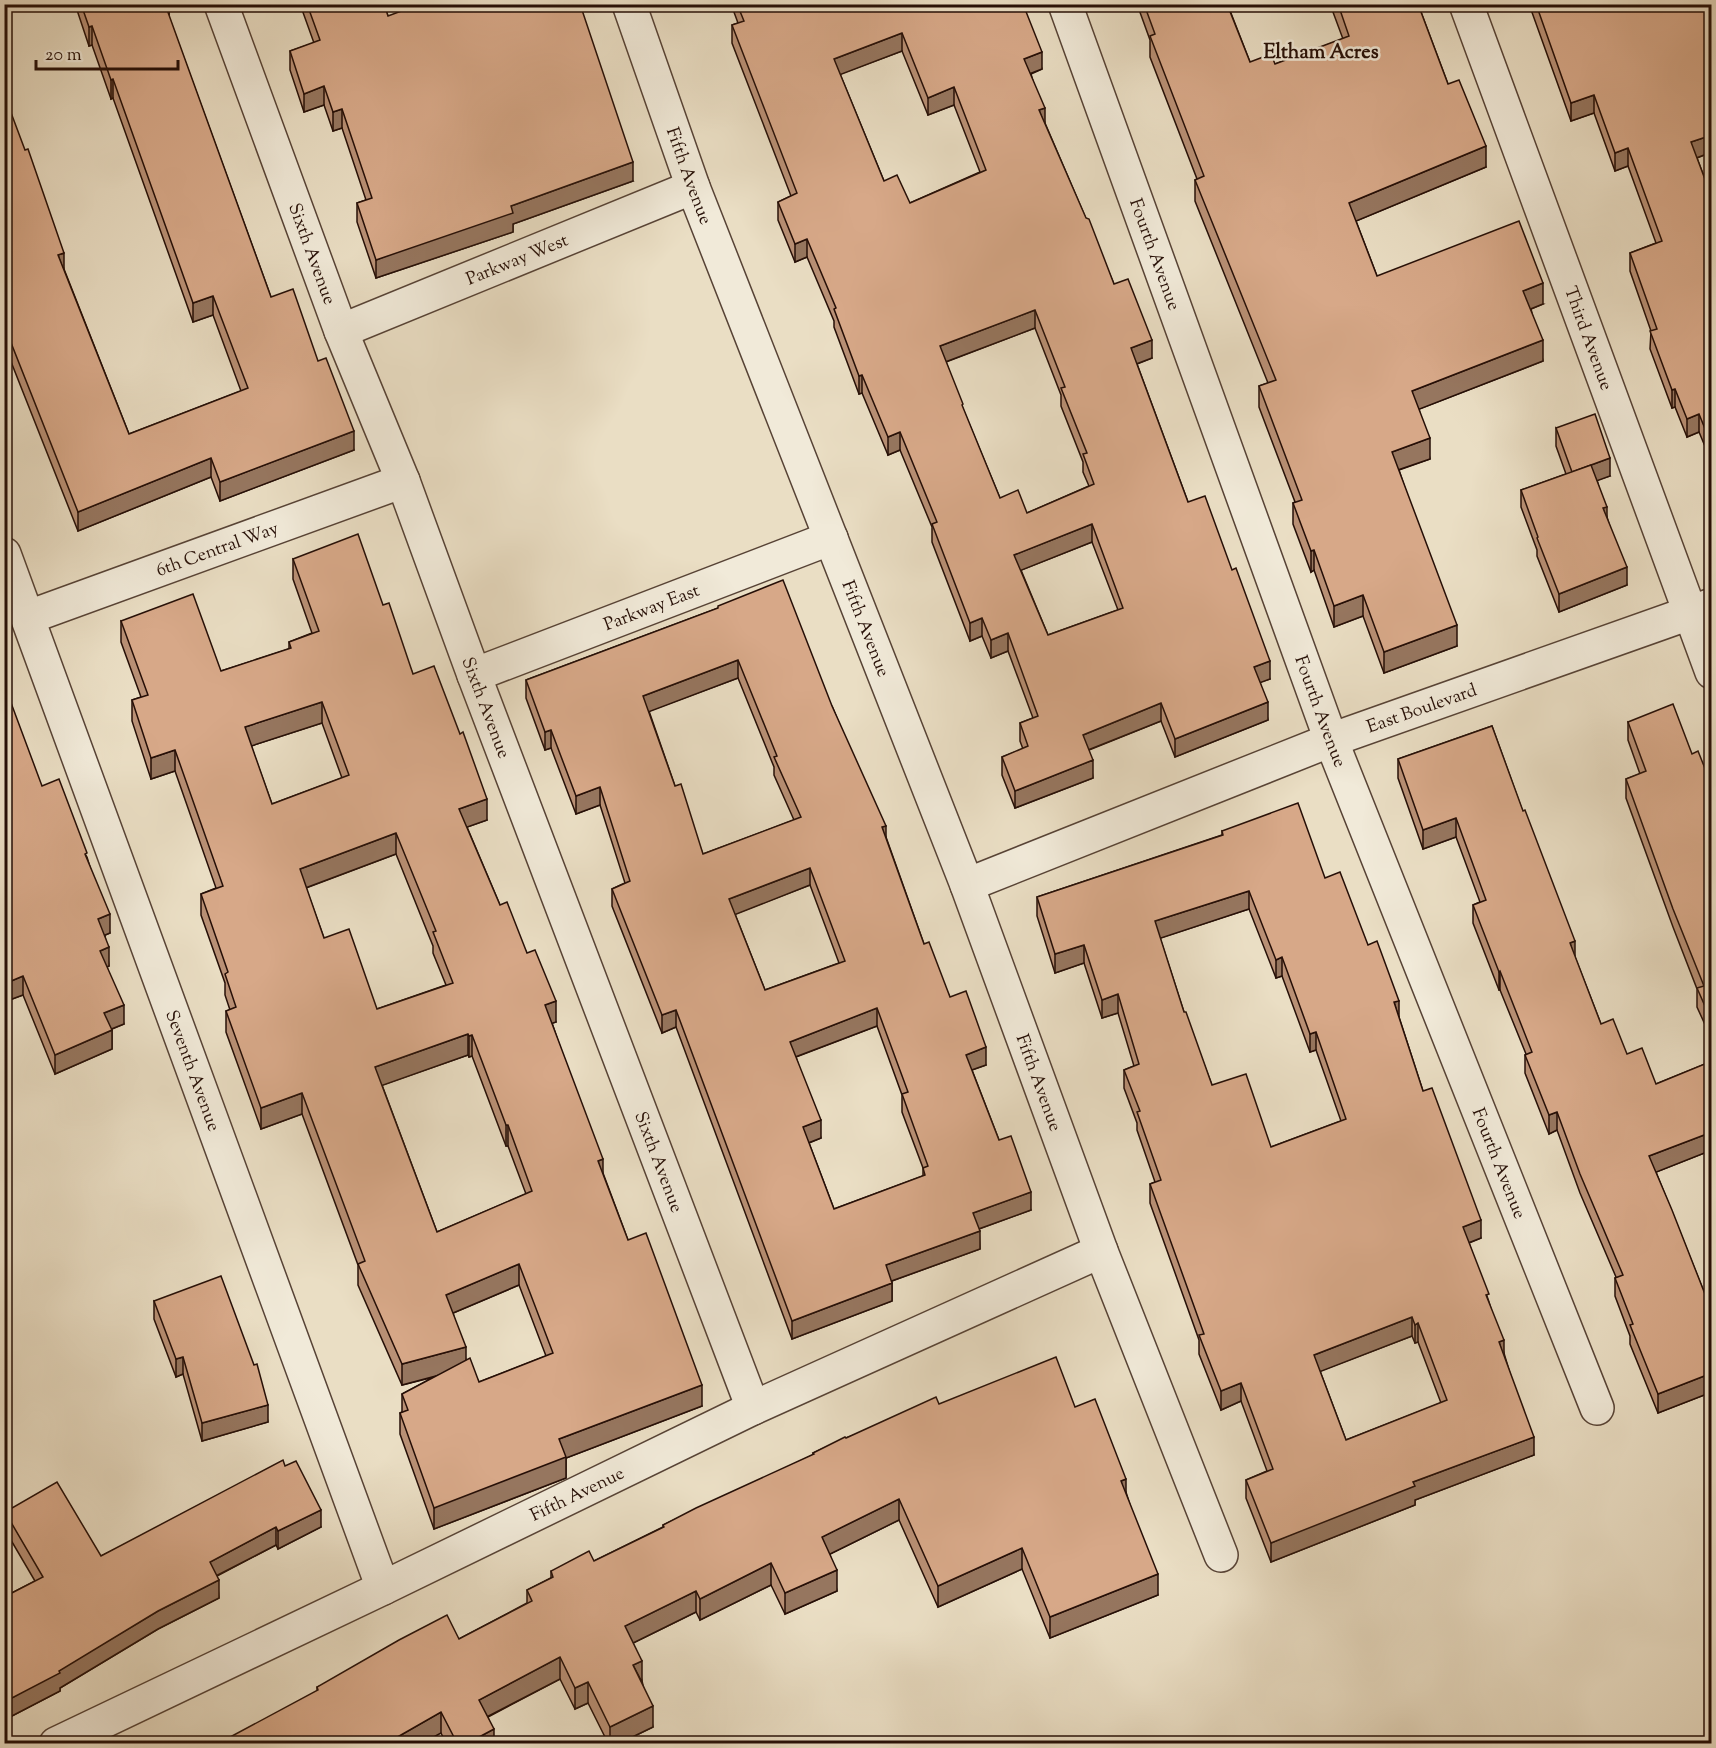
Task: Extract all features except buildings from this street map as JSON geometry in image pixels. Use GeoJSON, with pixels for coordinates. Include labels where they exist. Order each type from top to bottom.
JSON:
{"type":"FeatureCollection","features":[{"type":"Feature","properties":{"kind":"street","name":"Sixth Avenue"},"geometry":{"type":"LineString","coordinates":[[221,4],[341,332],[403,481],[474,675],[753,1408]]}},
{"type":"Feature","properties":{"kind":"street","name":"Fifth Avenue"},"geometry":{"type":"LineString","coordinates":[[629,4],[693,187],[967,885],[1101,1251],[1221,1555]]}},
{"type":"Feature","properties":{"kind":"street","name":"Fourth Avenue"},"geometry":{"type":"LineString","coordinates":[[1065,4],[1331,740],[1597,1408]]}},
{"type":"Feature","properties":{"kind":"street","name":"Third Avenue"},"geometry":{"type":"LineString","coordinates":[[1466,4],[1701,609],[1712,672]]}},
{"type":"Feature","properties":{"kind":"street","name":"Parkway West"},"geometry":{"type":"LineString","coordinates":[[341,332],[693,187]]}},
{"type":"Feature","properties":{"kind":"street","name":"6th Central Way"},"geometry":{"type":"LineString","coordinates":[[29,617],[403,481]]}},
{"type":"Feature","properties":{"kind":"street","name":"Parkway East"},"geometry":{"type":"LineString","coordinates":[[474,675],[831,538]]}},
{"type":"Feature","properties":{"kind":"street","name":"Seventh Avenue"},"geometry":{"type":"LineString","coordinates":[[4,554],[383,1588]]}},
{"type":"Feature","properties":{"kind":"street","name":"East Boulevard"},"geometry":{"type":"LineString","coordinates":[[967,885],[1331,740],[1701,609]]}},
{"type":"Feature","properties":{"kind":"street","name":"Fifth Avenue"},"geometry":{"type":"LineString","coordinates":[[56,1743],[383,1588],[753,1408],[1101,1251]]}},
{"type":"Feature","properties":{"kind":"district","name":"Eltham Acres"},"geometry":{"type":"Point","coordinates":[1321,51]}}]}
